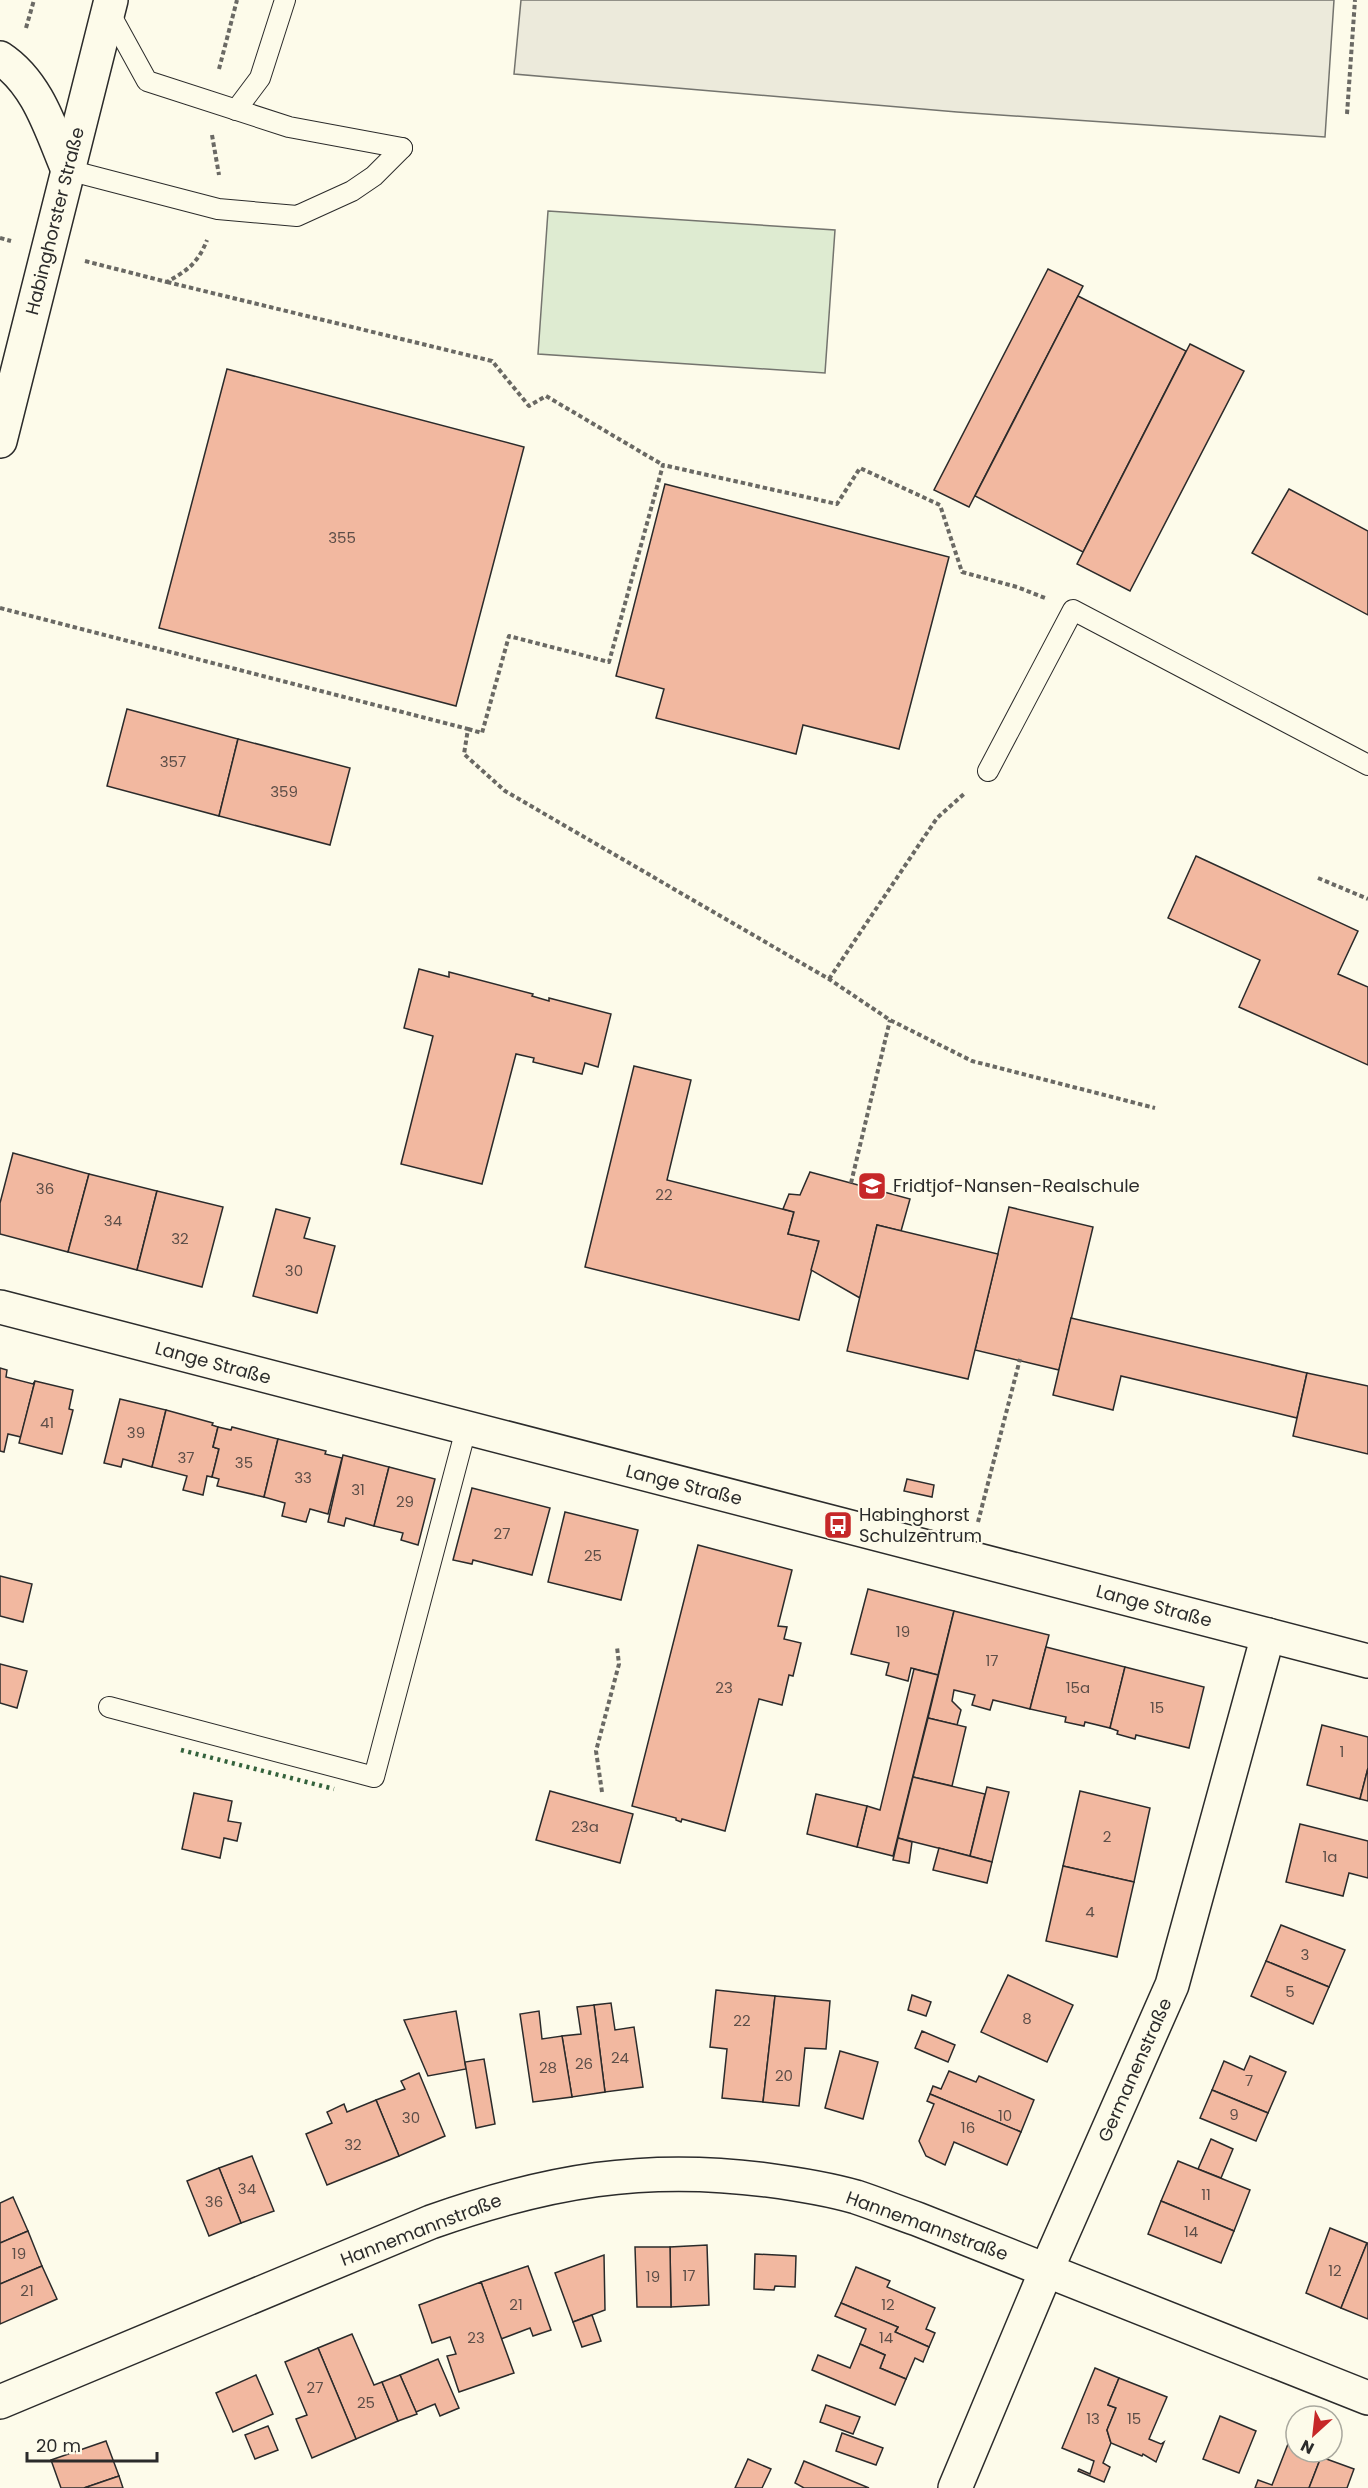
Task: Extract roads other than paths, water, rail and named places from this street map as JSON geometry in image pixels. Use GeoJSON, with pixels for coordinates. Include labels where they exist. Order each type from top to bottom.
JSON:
{"type":"FeatureCollection","features":[{"type":"Feature","properties":{"kind":"street","name":"Habinghorster Straße"},"geometry":{"type":"LineString","coordinates":[[0,441],[109,5]]}},
{"type":"Feature","properties":{"kind":"street"},"geometry":{"type":"LineString","coordinates":[[0,58],[9,64],[40,103],[68,170]]}},
{"type":"Feature","properties":{"kind":"street","name":"Lange Straße"},"geometry":{"type":"LineString","coordinates":[[0,1307],[1368,1661]]}},
{"type":"Feature","properties":{"kind":"street","name":"Germanenstraße"},"geometry":{"type":"LineString","coordinates":[[955,2488],[1046,2271],[1172,1984],[1268,1635]]}},
{"type":"Feature","properties":{"kind":"street","name":"Hannemannstraße"},"geometry":{"type":"LineString","coordinates":[[0,2402],[431,2222],[493,2200],[557,2185],[623,2176],[674,2173],[724,2174],[790,2183],[855,2197],[917,2219],[1368,2398]]}},
{"type":"Feature","properties":{"kind":"lane"},"geometry":{"type":"LineString","coordinates":[[236,110],[260,78],[285,0]]}},
{"type":"Feature","properties":{"kind":"lane"},"geometry":{"type":"LineString","coordinates":[[68,170],[218,209],[297,216],[352,191],[374,176],[402,148],[289,127],[147,81],[109,5]]}},
{"type":"Feature","properties":{"kind":"lane"},"geometry":{"type":"LineString","coordinates":[[988,771],[1073,609],[1368,765]]}},
{"type":"Feature","properties":{"kind":"lane"},"geometry":{"type":"LineString","coordinates":[[109,1707],[374,1777],[466,1429]]}},
{"type":"Feature","properties":{"kind":"place","name":"Fridtjof-Nansen-Realschule"},"geometry":{"type":"Point","coordinates":[872,1186]}},
{"type":"Feature","properties":{"kind":"place","name":"Habinghorst Schulzentrum"},"geometry":{"type":"Point","coordinates":[838,1525]}}]}
